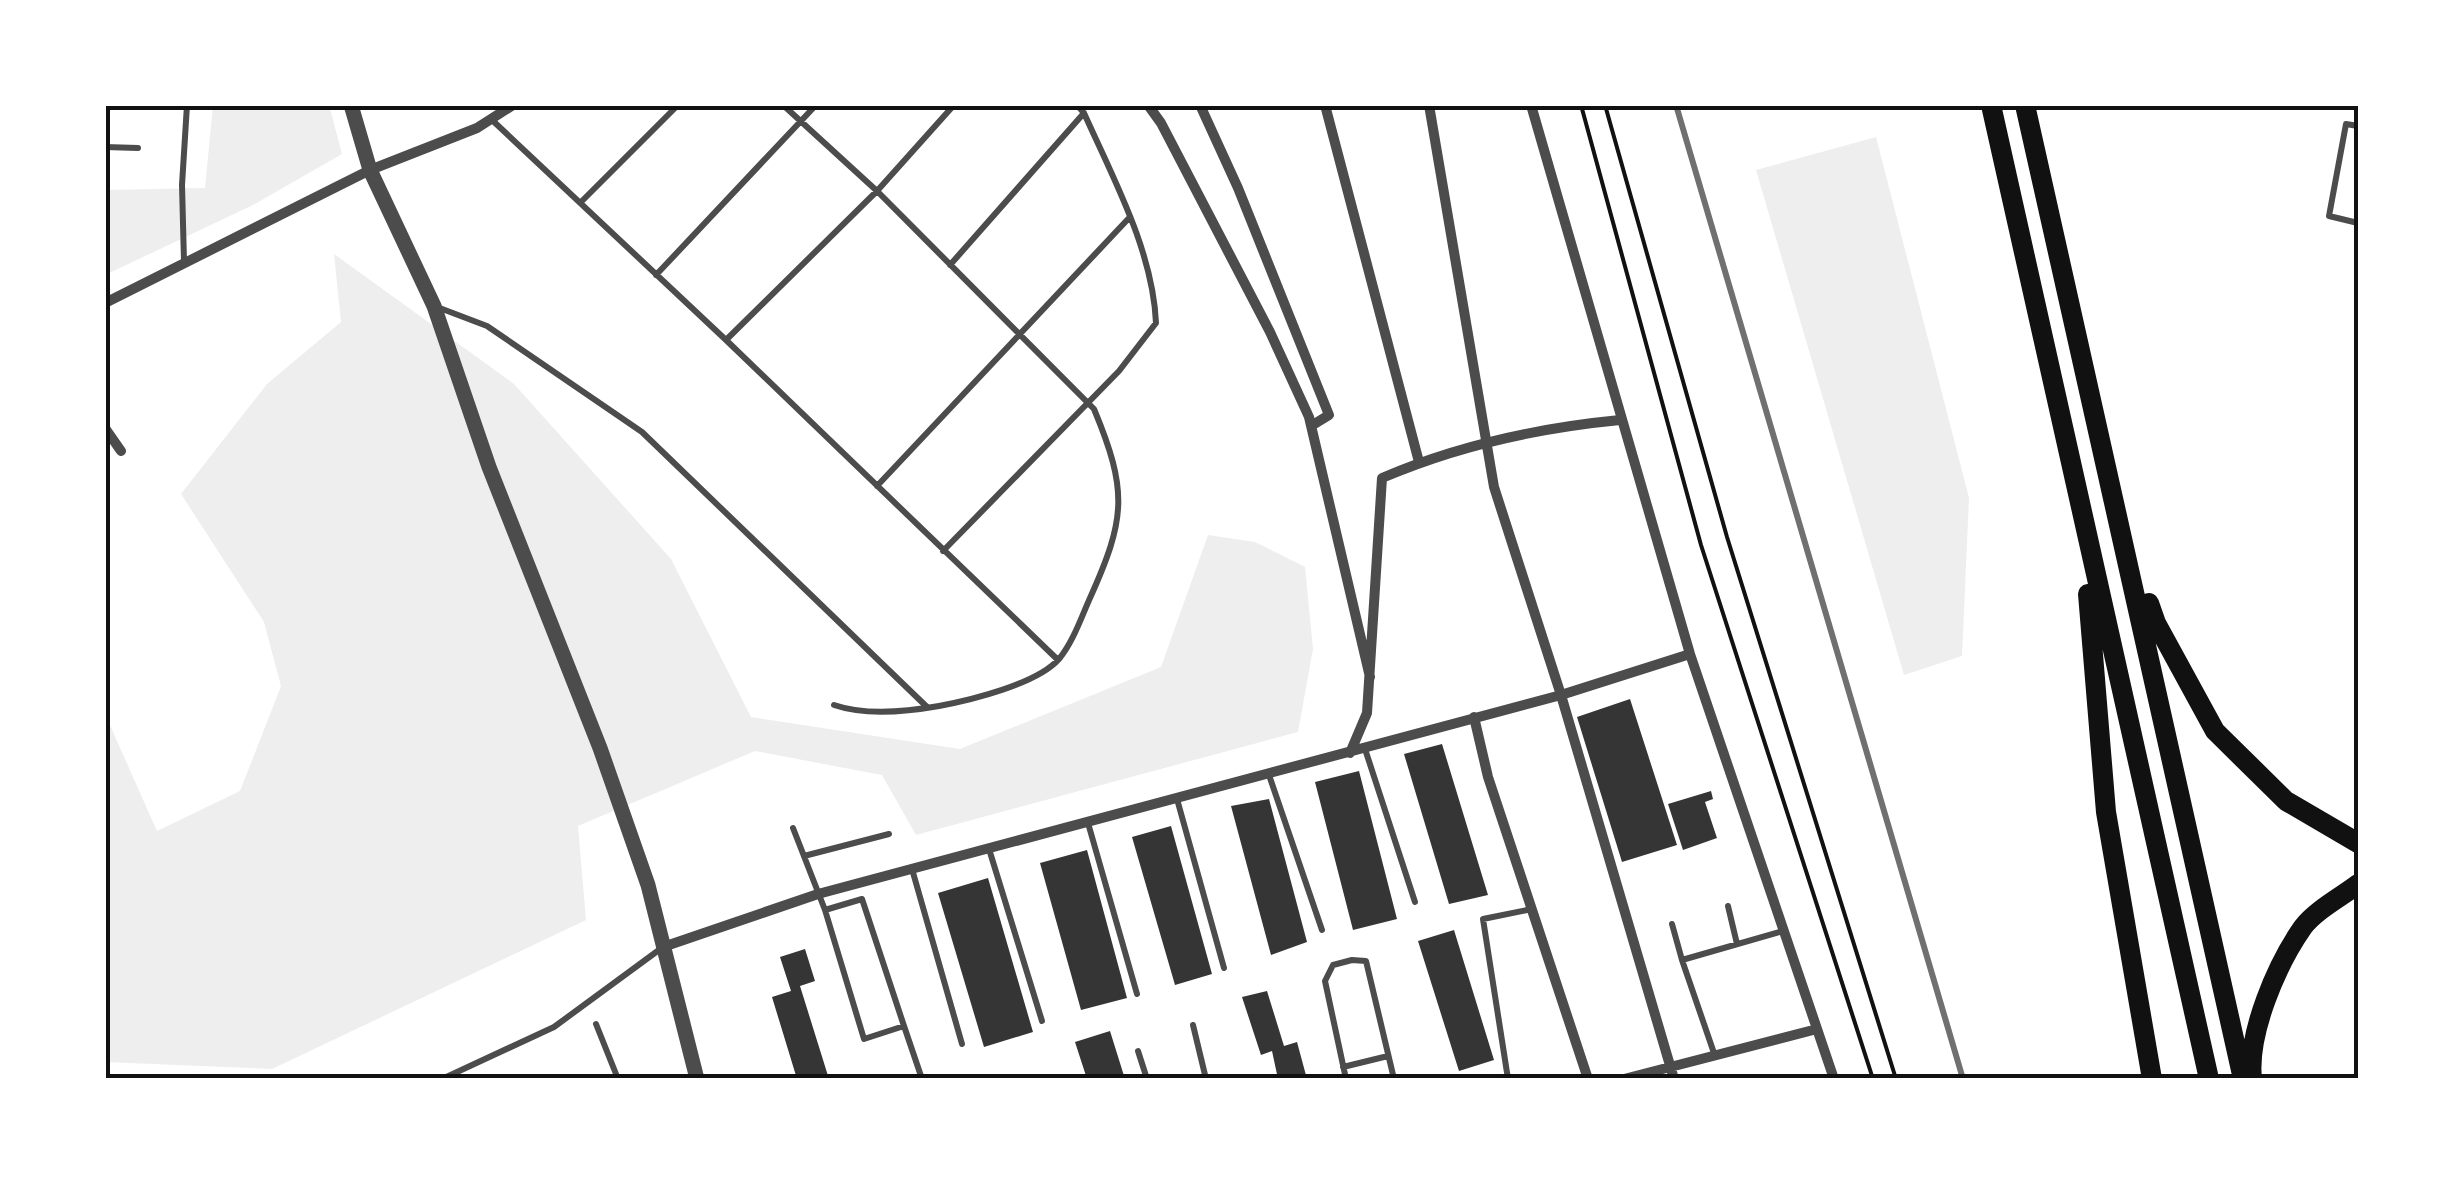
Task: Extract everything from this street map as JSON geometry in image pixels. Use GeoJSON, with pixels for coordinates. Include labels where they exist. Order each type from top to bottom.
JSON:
{"type":"FeatureCollection","features":[{"type":"Feature","properties":{"kind":"main road"},"geometry":{"type":"LineString","coordinates":[[1991,105],[2209,1079]]}},
{"type":"Feature","properties":{"kind":"main road"},"geometry":{"type":"LineString","coordinates":[[2025,105],[2110,490],[2167,723],[2243,1079]]}},
{"type":"Feature","properties":{"kind":"main road"},"geometry":{"type":"LineString","coordinates":[[2110,490],[2156,623],[2215,731],[2286,802],[2358,843]]}},
{"type":"Feature","properties":{"kind":"main road"},"geometry":{"type":"LineString","coordinates":[[2082,517],[2106,812],[2152,1079]]}},
{"type":"Feature","properties":{"kind":"main road"},"geometry":{"type":"LineString","coordinates":[[2252,1079],[2250,1064],[2266,998],[2305,924],[2358,884]]}},
{"type":"Feature","properties":{"kind":"street"},"geometry":{"type":"LineString","coordinates":[[352,105],[370,170],[434,306],[489,467],[600,748],[648,885],[698,1079]]}},
{"type":"Feature","properties":{"kind":"street"},"geometry":{"type":"LineString","coordinates":[[105,303],[370,170],[492,120],[512,105]]}},
{"type":"Feature","properties":{"kind":"street"},"geometry":{"type":"LineString","coordinates":[[1148,105],[1270,332],[1311,426],[1370,678]]}},
{"type":"Feature","properties":{"kind":"street"},"geometry":{"type":"LineString","coordinates":[[1200,105],[1238,188],[1329,415],[1311,426]]}},
{"type":"Feature","properties":{"kind":"street"},"geometry":{"type":"LineString","coordinates":[[1325,105],[1419,462]]}},
{"type":"Feature","properties":{"kind":"street"},"geometry":{"type":"LineString","coordinates":[[1429,105],[1494,488],[1562,696],[1672,1073]]}},
{"type":"Feature","properties":{"kind":"street"},"geometry":{"type":"LineString","coordinates":[[1531,105],[1690,654],[1834,1079]]}},
{"type":"Feature","properties":{"kind":"street"},"geometry":{"type":"LineString","coordinates":[[1350,753],[1368,713],[1382,478],[1419,462],[1489,441],[1620,420]]}},
{"type":"Feature","properties":{"kind":"street"},"geometry":{"type":"LineString","coordinates":[[105,428],[121,450]]}},
{"type":"Feature","properties":{"kind":"street"},"geometry":{"type":"LineString","coordinates":[[663,946],[818,894],[1562,696],[1690,654]]}},
{"type":"Feature","properties":{"kind":"street"},"geometry":{"type":"LineString","coordinates":[[1474,717],[1488,777],[1588,1079]]}},
{"type":"Feature","properties":{"kind":"street"},"geometry":{"type":"LineString","coordinates":[[1624,1079],[1672,1073],[1715,1056],[1817,1029]]}},
{"type":"Feature","properties":{"kind":"lane"},"geometry":{"type":"LineString","coordinates":[[184,262],[182,185],[187,105]]}},
{"type":"Feature","properties":{"kind":"lane"},"geometry":{"type":"LineString","coordinates":[[580,203],[678,105]]}},
{"type":"Feature","properties":{"kind":"lane"},"geometry":{"type":"LineString","coordinates":[[784,105],[1094,409],[1113,454],[1121,506],[1110,553],[1073,636],[1058,660],[1044,670],[981,699],[928,708],[856,712],[834,705]]}},
{"type":"Feature","properties":{"kind":"lane"},"geometry":{"type":"LineString","coordinates":[[656,274],[816,105]]}},
{"type":"Feature","properties":{"kind":"lane"},"geometry":{"type":"LineString","coordinates":[[726,340],[876,192],[954,105]]}},
{"type":"Feature","properties":{"kind":"lane"},"geometry":{"type":"LineString","coordinates":[[943,551],[1118,371],[1156,323],[1154,292],[1128,218],[1084,113],[1077,105]]}},
{"type":"Feature","properties":{"kind":"lane"},"geometry":{"type":"LineString","coordinates":[[950,265],[1084,113]]}},
{"type":"Feature","properties":{"kind":"lane"},"geometry":{"type":"LineString","coordinates":[[492,120],[1058,660]]}},
{"type":"Feature","properties":{"kind":"lane"},"geometry":{"type":"LineString","coordinates":[[2358,126],[2346,124],[2329,216],[2358,223]]}},
{"type":"Feature","properties":{"kind":"lane"},"geometry":{"type":"LineString","coordinates":[[105,147],[138,148]]}},
{"type":"Feature","properties":{"kind":"lane"},"geometry":{"type":"LineString","coordinates":[[877,486],[1128,218]]}},
{"type":"Feature","properties":{"kind":"lane"},"geometry":{"type":"LineString","coordinates":[[434,306],[487,326],[642,432],[928,708]]}},
{"type":"Feature","properties":{"kind":"lane"},"geometry":{"type":"LineString","coordinates":[[1365,749],[1415,902]]}},
{"type":"Feature","properties":{"kind":"lane"},"geometry":{"type":"LineString","coordinates":[[1270,775],[1322,930]]}},
{"type":"Feature","properties":{"kind":"lane"},"geometry":{"type":"LineString","coordinates":[[1176,800],[1224,968]]}},
{"type":"Feature","properties":{"kind":"lane"},"geometry":{"type":"LineString","coordinates":[[1088,823],[1138,994]]}},
{"type":"Feature","properties":{"kind":"lane"},"geometry":{"type":"LineString","coordinates":[[793,828],[824,910],[864,1039],[904,1026]]}},
{"type":"Feature","properties":{"kind":"lane"},"geometry":{"type":"LineString","coordinates":[[804,856],[889,834]]}},
{"type":"Feature","properties":{"kind":"lane"},"geometry":{"type":"LineString","coordinates":[[989,849],[1042,1021]]}},
{"type":"Feature","properties":{"kind":"lane"},"geometry":{"type":"LineString","coordinates":[[912,870],[962,1044]]}},
{"type":"Feature","properties":{"kind":"lane"},"geometry":{"type":"LineString","coordinates":[[824,910],[862,899],[922,1079]]}},
{"type":"Feature","properties":{"kind":"lane"},"geometry":{"type":"LineString","coordinates":[[1728,906],[1737,944]]}},
{"type":"Feature","properties":{"kind":"lane"},"geometry":{"type":"LineString","coordinates":[[1508,1079],[1483,919],[1532,909]]}},
{"type":"Feature","properties":{"kind":"lane"},"geometry":{"type":"LineString","coordinates":[[1672,924],[1715,1056]]}},
{"type":"Feature","properties":{"kind":"lane"},"geometry":{"type":"LineString","coordinates":[[1682,960],[1784,931]]}},
{"type":"Feature","properties":{"kind":"lane"},"geometry":{"type":"LineString","coordinates":[[442,1079],[554,1027],[663,946]]}},
{"type":"Feature","properties":{"kind":"lane"},"geometry":{"type":"LineString","coordinates":[[1346,1079],[1325,981],[1333,966],[1352,960],[1366,961],[1394,1079]]}},
{"type":"Feature","properties":{"kind":"lane"},"geometry":{"type":"LineString","coordinates":[[596,1024],[618,1079]]}},
{"type":"Feature","properties":{"kind":"lane"},"geometry":{"type":"LineString","coordinates":[[1193,1025],[1206,1079]]}},
{"type":"Feature","properties":{"kind":"lane"},"geometry":{"type":"LineString","coordinates":[[1138,1051],[1147,1079]]}},
{"type":"Feature","properties":{"kind":"lane"},"geometry":{"type":"LineString","coordinates":[[1344,1067],[1388,1056]]}},
{"type":"Feature","properties":{"kind":"path"},"geometry":{"type":"LineString","coordinates":[[1581,105],[1701,545],[1873,1079]]}},
{"type":"Feature","properties":{"kind":"path"},"geometry":{"type":"LineString","coordinates":[[1605,105],[1727,536],[1896,1079]]}},
{"type":"Feature","properties":{"kind":"shaded area"},"geometry":{"type":"Polygon","coordinates":[[[213,105],[329,105],[342,154],[253,205],[105,275],[105,190],[205,188],[213,105]]]}},
{"type":"Feature","properties":{"kind":"shaded area"},"geometry":{"type":"Polygon","coordinates":[[[1876,137],[1969,498],[1962,656],[1904,675],[1756,170],[1876,137]]]}},
{"type":"Feature","properties":{"kind":"shaded area"},"geometry":{"type":"Polygon","coordinates":[[[334,254],[514,384],[671,559],[751,717],[960,749],[1161,667],[1208,535],[1255,542],[1305,567],[1313,649],[1298,732],[916,835],[882,775],[755,751],[578,826],[586,920],[272,1069],[105,1062],[105,714],[157,831],[240,791],[281,686],[264,622],[181,494],[267,384],[341,322],[334,254]]]}},
{"type":"Feature","properties":{"kind":"building"},"geometry":{"type":"Polygon","coordinates":[[[1630,699],[1677,845],[1622,862],[1577,717],[1630,699]]]}},
{"type":"Feature","properties":{"kind":"building"},"geometry":{"type":"Polygon","coordinates":[[[1442,744],[1488,895],[1449,904],[1404,754],[1442,744]]]}},
{"type":"Feature","properties":{"kind":"building"},"geometry":{"type":"Polygon","coordinates":[[[1359,771],[1397,919],[1353,930],[1315,782],[1359,771]]]}},
{"type":"Feature","properties":{"kind":"building"},"geometry":{"type":"Polygon","coordinates":[[[1711,791],[1713,799],[1705,802],[1717,838],[1683,850],[1668,804],[1711,791]]]}},
{"type":"Feature","properties":{"kind":"building"},"geometry":{"type":"Polygon","coordinates":[[[1269,799],[1307,942],[1271,955],[1231,806],[1269,799]]]}},
{"type":"Feature","properties":{"kind":"building"},"geometry":{"type":"Polygon","coordinates":[[[1171,826],[1212,974],[1175,985],[1132,837],[1171,826]]]}},
{"type":"Feature","properties":{"kind":"building"},"geometry":{"type":"Polygon","coordinates":[[[1087,850],[1127,998],[1081,1010],[1040,863],[1087,850]]]}},
{"type":"Feature","properties":{"kind":"building"},"geometry":{"type":"Polygon","coordinates":[[[988,878],[1033,1032],[984,1047],[938,893],[988,878]]]}},
{"type":"Feature","properties":{"kind":"building"},"geometry":{"type":"Polygon","coordinates":[[[1454,930],[1494,1060],[1459,1071],[1418,941],[1454,930]]]}},
{"type":"Feature","properties":{"kind":"building"},"geometry":{"type":"Polygon","coordinates":[[[805,949],[815,981],[800,986],[829,1079],[797,1079],[772,997],[791,991],[780,957],[805,949]]]}},
{"type":"Feature","properties":{"kind":"building"},"geometry":{"type":"Polygon","coordinates":[[[1267,991],[1284,1046],[1297,1042],[1307,1079],[1278,1079],[1272,1051],[1261,1055],[1242,997],[1267,991]]]}},
{"type":"Feature","properties":{"kind":"building"},"geometry":{"type":"Polygon","coordinates":[[[1110,1031],[1125,1079],[1087,1079],[1075,1042],[1110,1031]]]}},
{"type":"Feature","properties":{"kind":"railway"},"geometry":{"type":"LineString","coordinates":[[1676,105],[1963,1079]]}}]}
